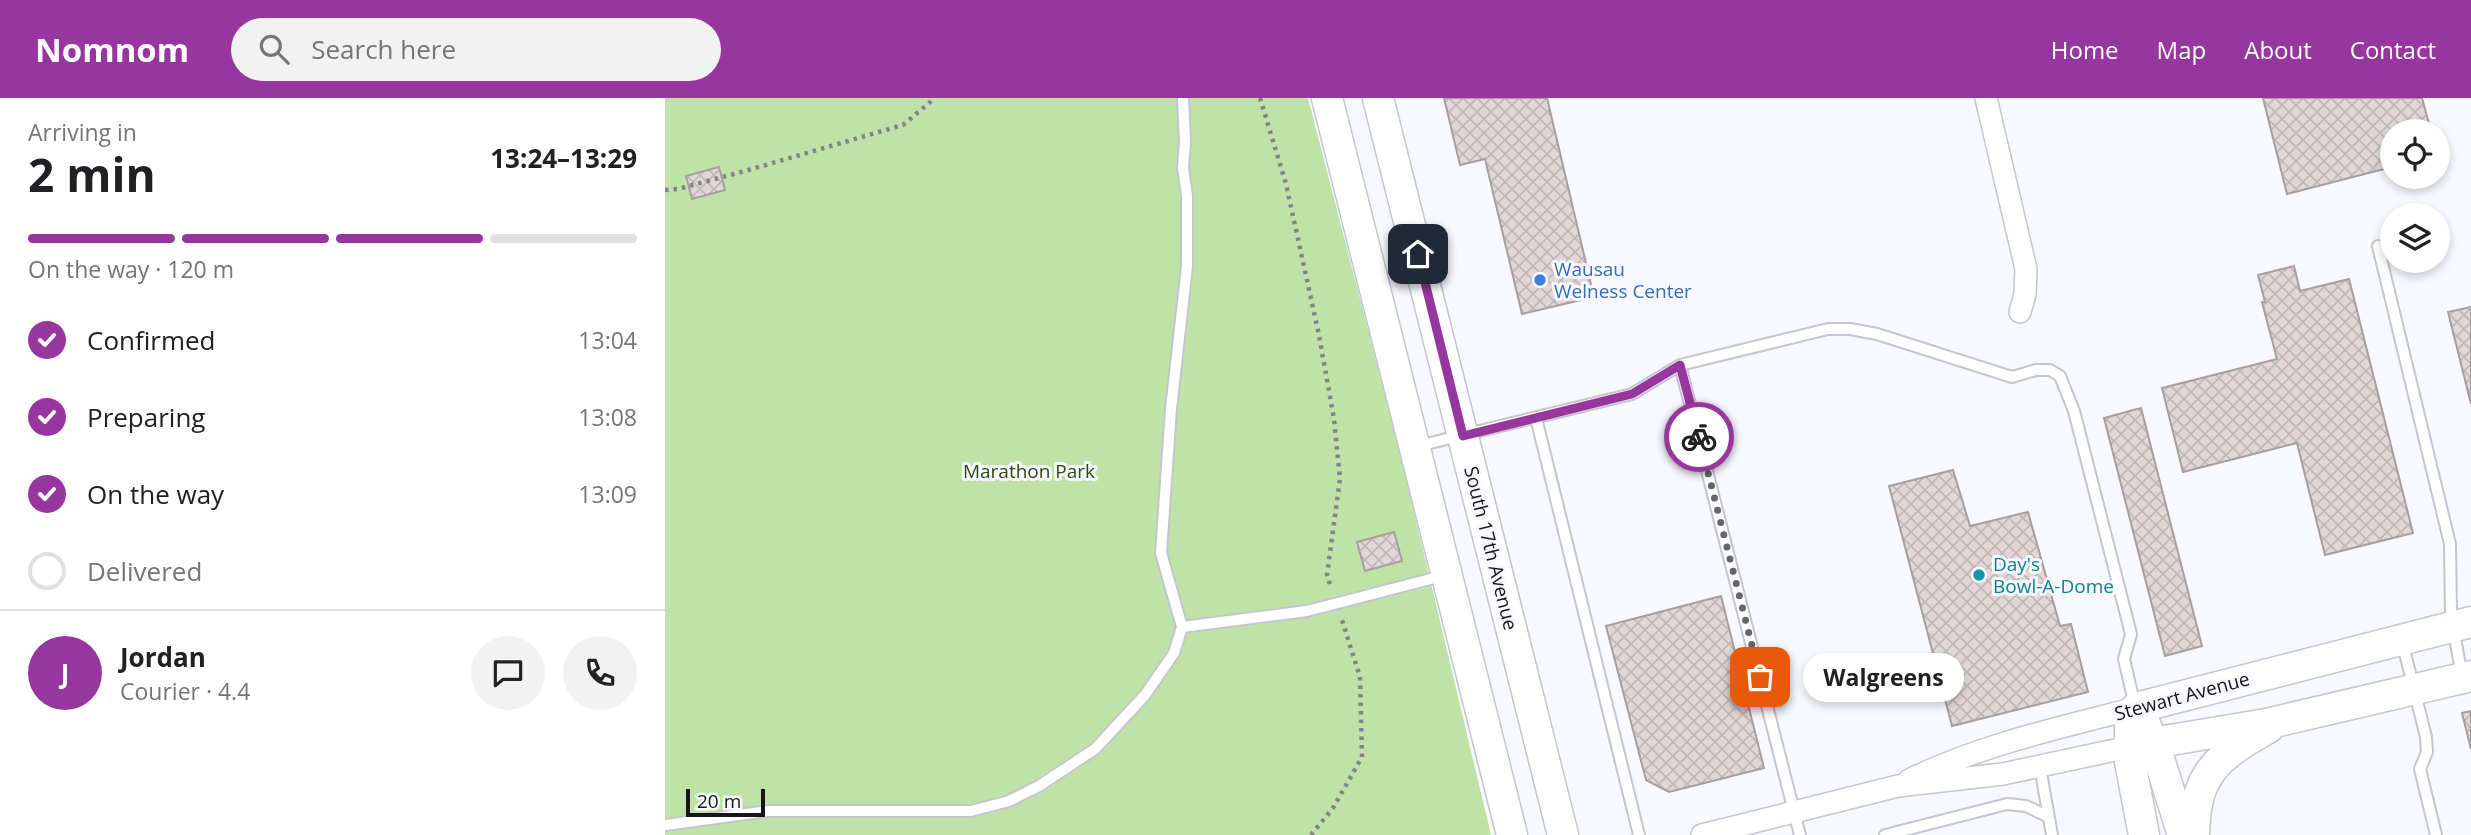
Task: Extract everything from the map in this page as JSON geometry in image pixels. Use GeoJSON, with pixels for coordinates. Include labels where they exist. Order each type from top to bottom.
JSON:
{"type":"FeatureCollection","features":[{"type":"Feature","properties":{"kind":"main road"},"geometry":{"type":"LineString","coordinates":[[1327,98],[1512,835]]}},
{"type":"Feature","properties":{"kind":"main road","name":"South 17th Avenue"},"geometry":{"type":"LineString","coordinates":[[1378,98],[1563,835]]}},
{"type":"Feature","properties":{"kind":"main road","name":"Stewart Avenue"},"geometry":{"type":"LineString","coordinates":[[2136,708],[2462,625]]}},
{"type":"Feature","properties":{"kind":"main road","name":"Stewart Avenue"},"geometry":{"type":"LineString","coordinates":[[2141,745],[2279,722],[2467,678]]}},
{"type":"Feature","properties":{"kind":"main road"},"geometry":{"type":"LineString","coordinates":[[2136,708],[2141,745],[2144,835]]}},
{"type":"Feature","properties":{"kind":"main road"},"geometry":{"type":"LineString","coordinates":[[2194,835],[2196,804],[2208,773],[2236,747],[2279,722]]}},
{"type":"Feature","properties":{"kind":"main road"},"geometry":{"type":"LineString","coordinates":[[2141,745],[2183,835]]}},
{"type":"Feature","properties":{"kind":"street"},"geometry":{"type":"LineString","coordinates":[[1986,98],[2026,269],[2020,312]]}},
{"type":"Feature","properties":{"kind":"street","name":"Stewart Avenue"},"geometry":{"type":"LineString","coordinates":[[1898,786],[1953,760],[1994,745],[2136,708]]}},
{"type":"Feature","properties":{"kind":"street","name":"Stewart Avenue"},"geometry":{"type":"LineString","coordinates":[[1702,835],[1898,786],[1958,781],[2141,745]]}},
{"type":"Feature","properties":{"kind":"lane"},"geometry":{"type":"LineString","coordinates":[[665,825],[768,811],[971,811],[1009,801],[1039,786],[1095,749],[1145,695],[1174,653],[1182,627],[1161,553],[1171,409],[1187,266],[1183,98]]}},
{"type":"Feature","properties":{"kind":"lane"},"geometry":{"type":"LineString","coordinates":[[2378,246],[2450,544],[2450,606],[2462,625],[2467,678]]}},
{"type":"Feature","properties":{"kind":"lane"},"geometry":{"type":"LineString","coordinates":[[1415,447],[1632,394],[1680,365],[1828,329],[1877,334],[2012,377],[2036,370],[2050,370],[2060,376],[2067,393],[2131,634],[2124,659],[2136,708]]}},
{"type":"Feature","properties":{"kind":"lane"},"geometry":{"type":"LineString","coordinates":[[1680,365],[1800,835]]}},
{"type":"Feature","properties":{"kind":"lane"},"geometry":{"type":"LineString","coordinates":[[1536,418],[1639,835]]}},
{"type":"Feature","properties":{"kind":"lane"},"geometry":{"type":"LineString","coordinates":[[1182,627],[1271,617],[1337,605],[1447,575]]}},
{"type":"Feature","properties":{"kind":"lane"},"geometry":{"type":"LineString","coordinates":[[2402,640],[2427,744],[2426,758],[2420,769],[2436,835]]}},
{"type":"Feature","properties":{"kind":"lane"},"geometry":{"type":"LineString","coordinates":[[2040,767],[2051,833]]}},
{"type":"Feature","properties":{"kind":"lane"},"geometry":{"type":"LineString","coordinates":[[1885,835],[2007,804],[2026,806],[2047,816]]}},
{"type":"Feature","properties":{"kind":"path"},"geometry":{"type":"LineString","coordinates":[[665,190],[745,171],[903,125],[935,98]]}},
{"type":"Feature","properties":{"kind":"path"},"geometry":{"type":"LineString","coordinates":[[1260,98],[1286,184],[1319,335],[1334,419],[1340,479],[1327,575],[1360,677],[1362,757],[1333,808],[1311,835]]}},
{"type":"Feature","properties":{"kind":"green space","name":"Marathon Park"},"geometry":{"type":"Polygon","coordinates":[[[665,98],[1308,98],[1398,445],[1491,835],[665,835],[665,98]]]}},
{"type":"Feature","properties":{"kind":"building"},"geometry":{"type":"Polygon","coordinates":[[[1444,98],[1547,98],[1594,297],[1522,314],[1485,159],[1460,165],[1444,98]]]}},
{"type":"Feature","properties":{"kind":"building"},"geometry":{"type":"Polygon","coordinates":[[[2263,98],[2422,98],[2428,119],[2380,119],[2380,170],[2287,194],[2263,98]]]}},
{"type":"Feature","properties":{"kind":"building"},"geometry":{"type":"Polygon","coordinates":[[[719,167],[725,190],[692,199],[686,176],[719,167]]]}},
{"type":"Feature","properties":{"kind":"building"},"geometry":{"type":"Polygon","coordinates":[[[2294,266],[2300,291],[2349,279],[2413,533],[2325,555],[2297,443],[2183,472],[2162,388],[2277,359],[2258,275],[2294,266]]]}},
{"type":"Feature","properties":{"kind":"building"},"geometry":{"type":"Polygon","coordinates":[[[2471,307],[2471,404],[2448,312],[2471,307]]]}},
{"type":"Feature","properties":{"kind":"building"},"geometry":{"type":"Polygon","coordinates":[[[2141,408],[2202,646],[2165,656],[2104,418],[2141,408]]]}},
{"type":"Feature","properties":{"kind":"building","name":"Day's Bowl-A-Dome"},"geometry":{"type":"Polygon","coordinates":[[[1953,470],[1970,526],[2028,512],[2060,626],[2071,624],[2088,692],[1952,726],[1889,486],[1953,470]]]}},
{"type":"Feature","properties":{"kind":"building"},"geometry":{"type":"Polygon","coordinates":[[[1394,532],[1402,561],[1365,571],[1357,542],[1394,532]]]}},
{"type":"Feature","properties":{"kind":"building"},"geometry":{"type":"Polygon","coordinates":[[[1721,596],[1764,768],[1669,792],[1646,780],[1606,626],[1721,596]]]}},
{"type":"Feature","properties":{"kind":"building"},"geometry":{"type":"Polygon","coordinates":[[[2471,711],[2471,749],[2462,713],[2471,711]]]}},
{"type":"Feature","properties":{"kind":"way so far"},"geometry":{"type":"LineString","coordinates":[[1699,437],[1760,677]]}},
{"type":"Feature","properties":{"kind":"place","name":"Wausau Welness Center"},"geometry":{"type":"Point","coordinates":[1540,280]}},
{"type":"Feature","properties":{"kind":"place","name":"Day's Bowl-A-Dome"},"geometry":{"type":"Point","coordinates":[1979,575]}},
{"type":"Feature","properties":{"kind":"place","name":"Walgreens"},"geometry":{"type":"Point","coordinates":[1760,677]}},
{"type":"Feature","properties":{"kind":"route"},"geometry":{"type":"LineString","coordinates":[[1418,254],[1463,436],[1632,394],[1680,365],[1699,437]]}}]}
